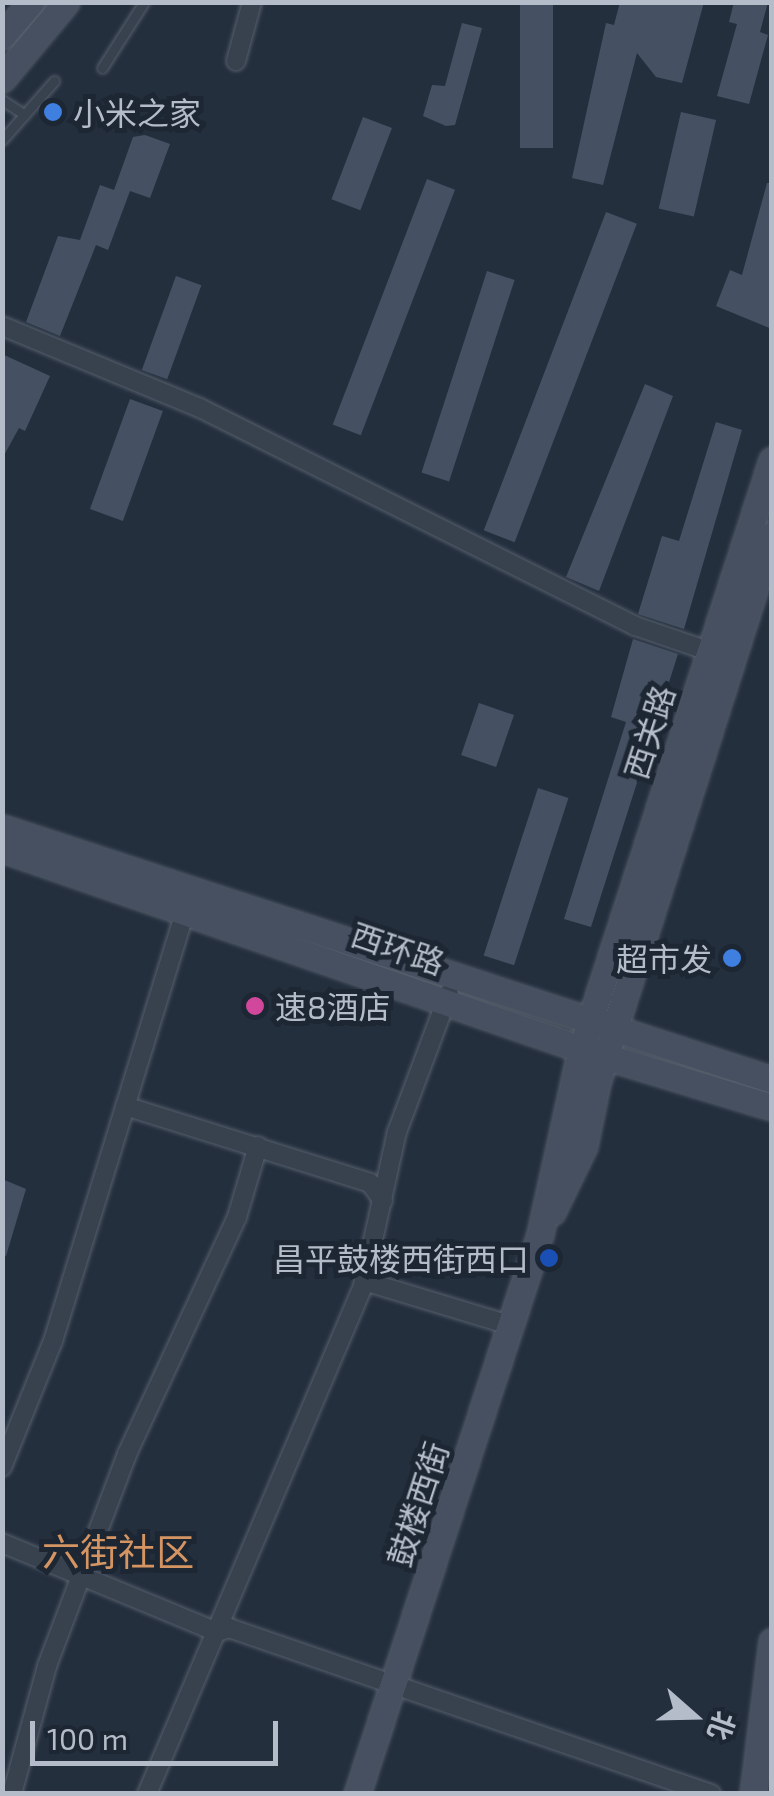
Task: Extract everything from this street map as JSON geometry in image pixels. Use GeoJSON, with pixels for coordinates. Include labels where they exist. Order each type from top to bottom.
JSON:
{"type":"FeatureCollection","features":[{"type":"Feature","properties":{"kind":"street"},"geometry":{"type":"LineString","coordinates":[[2,36],[31,2]]}},
{"type":"Feature","properties":{"kind":"street"},"geometry":{"type":"LineString","coordinates":[[2,79],[66,2]]}},
{"type":"Feature","properties":{"kind":"street"},"geometry":{"type":"LineString","coordinates":[[236,61],[252,2]]}},
{"type":"Feature","properties":{"kind":"street"},"geometry":{"type":"LineString","coordinates":[[2,326],[320,464],[378,502],[634,626],[708,650]]}},
{"type":"Feature","properties":{"kind":"street","name":"西关路"},"geometry":{"type":"LineString","coordinates":[[597,1041],[708,650],[772,460]]}},
{"type":"Feature","properties":{"kind":"street","name":"西关路"},"geometry":{"type":"LineString","coordinates":[[597,1041],[772,534]]}},
{"type":"Feature","properties":{"kind":"street","name":"西环路"},"geometry":{"type":"LineString","coordinates":[[2,828],[188,901],[450,989],[772,1107]]}},
{"type":"Feature","properties":{"kind":"street","name":"西环路"},"geometry":{"type":"LineString","coordinates":[[2,849],[188,901]]}},
{"type":"Feature","properties":{"kind":"street"},"geometry":{"type":"LineString","coordinates":[[4,1458],[53,1340],[188,901]]}},
{"type":"Feature","properties":{"kind":"street"},"geometry":{"type":"LineString","coordinates":[[147,1794],[364,1281],[397,1132],[450,989]]}},
{"type":"Feature","properties":{"kind":"street","name":"西环路"},"geometry":{"type":"LineString","coordinates":[[597,1041],[772,1080]]}},
{"type":"Feature","properties":{"kind":"street","name":"鼓楼西街"},"geometry":{"type":"LineString","coordinates":[[357,1794],[540,1234],[584,1146],[597,1041]]}},
{"type":"Feature","properties":{"kind":"street"},"geometry":{"type":"LineString","coordinates":[[125,1106],[370,1184],[383,1200]]}},
{"type":"Feature","properties":{"kind":"street"},"geometry":{"type":"LineString","coordinates":[[12,1794],[81,1576],[128,1454],[236,1217],[258,1146]]}},
{"type":"Feature","properties":{"kind":"street"},"geometry":{"type":"LineString","coordinates":[[364,1281],[510,1325]]}},
{"type":"Feature","properties":{"kind":"street"},"geometry":{"type":"LineString","coordinates":[[2,1543],[217,1632],[229,1628],[712,1794]]}},
{"type":"Feature","properties":{"kind":"street"},"geometry":{"type":"LineString","coordinates":[[753,1794],[772,1641]]}},
{"type":"Feature","properties":{"kind":"lane"},"geometry":{"type":"LineString","coordinates":[[102,68],[144,2]]}},
{"type":"Feature","properties":{"kind":"lane"},"geometry":{"type":"LineString","coordinates":[[2,140],[54,81]]}},
{"type":"Feature","properties":{"kind":"lane"},"geometry":{"type":"LineString","coordinates":[[2,100],[24,115]]}},
{"type":"Feature","properties":{"kind":"building"},"geometry":{"type":"Polygon","coordinates":[[[520,2],[553,2],[553,148],[520,148],[520,2]]]}},
{"type":"Feature","properties":{"kind":"building"},"geometry":{"type":"Polygon","coordinates":[[[620,2],[704,2],[682,83],[656,77],[637,53],[603,185],[572,178],[606,23],[614,25],[620,2]]]}},
{"type":"Feature","properties":{"kind":"building"},"geometry":{"type":"Polygon","coordinates":[[[734,2],[768,2],[760,32],[768,35],[749,104],[717,96],[737,24],[729,22],[734,2]]]}},
{"type":"Feature","properties":{"kind":"building"},"geometry":{"type":"Polygon","coordinates":[[[462,23],[482,28],[455,125],[446,126],[423,116],[432,85],[445,86],[462,23]]]}},
{"type":"Feature","properties":{"kind":"building"},"geometry":{"type":"Polygon","coordinates":[[[681,112],[716,120],[694,217],[659,208],[681,112]]]}},
{"type":"Feature","properties":{"kind":"building"},"geometry":{"type":"Polygon","coordinates":[[[363,117],[392,128],[360,210],[331,199],[363,117]]]}},
{"type":"Feature","properties":{"kind":"building"},"geometry":{"type":"Polygon","coordinates":[[[145,135],[170,144],[150,198],[130,191],[108,250],[96,245],[60,336],[26,322],[58,236],[80,240],[100,185],[114,190],[133,137],[145,135]]]}},
{"type":"Feature","properties":{"kind":"building"},"geometry":{"type":"Polygon","coordinates":[[[427,179],[455,190],[361,435],[333,425],[427,179]]]}},
{"type":"Feature","properties":{"kind":"building"},"geometry":{"type":"Polygon","coordinates":[[[767,183],[772,183],[772,329],[716,306],[730,270],[742,275],[767,183]]]}},
{"type":"Feature","properties":{"kind":"building"},"geometry":{"type":"Polygon","coordinates":[[[606,212],[637,224],[515,542],[484,530],[606,212]]]}},
{"type":"Feature","properties":{"kind":"building"},"geometry":{"type":"Polygon","coordinates":[[[487,271],[515,280],[449,482],[421,473],[487,271]]]}},
{"type":"Feature","properties":{"kind":"building"},"geometry":{"type":"Polygon","coordinates":[[[176,276],[201,285],[167,379],[142,370],[176,276]]]}},
{"type":"Feature","properties":{"kind":"building"},"geometry":{"type":"Polygon","coordinates":[[[2,354],[50,376],[25,431],[19,428],[2,459],[2,354]]]}},
{"type":"Feature","properties":{"kind":"building"},"geometry":{"type":"Polygon","coordinates":[[[645,384],[673,396],[599,591],[566,577],[645,384]]]}},
{"type":"Feature","properties":{"kind":"building"},"geometry":{"type":"Polygon","coordinates":[[[130,399],[163,411],[123,521],[90,509],[130,399]]]}},
{"type":"Feature","properties":{"kind":"building"},"geometry":{"type":"Polygon","coordinates":[[[716,422],[742,430],[684,629],[638,614],[662,536],[679,541],[716,422]]]}},
{"type":"Feature","properties":{"kind":"building"},"geometry":{"type":"Polygon","coordinates":[[[633,639],[678,654],[591,927],[564,919],[626,722],[611,717],[633,639]]]}},
{"type":"Feature","properties":{"kind":"building"},"geometry":{"type":"Polygon","coordinates":[[[479,703],[514,715],[496,767],[461,755],[479,703]]]}},
{"type":"Feature","properties":{"kind":"building"},"geometry":{"type":"Polygon","coordinates":[[[538,788],[568,798],[514,965],[484,955],[538,788]]]}},
{"type":"Feature","properties":{"kind":"building"},"geometry":{"type":"Polygon","coordinates":[[[2,1179],[26,1189],[6,1256],[2,1255],[2,1179]]]}},
{"type":"Feature","properties":{"kind":"place","name":"小米之家"},"geometry":{"type":"Point","coordinates":[53,112]}},
{"type":"Feature","properties":{"kind":"place","name":"超市发"},"geometry":{"type":"Point","coordinates":[732,958]}},
{"type":"Feature","properties":{"kind":"place","name":"速8酒店"},"geometry":{"type":"Point","coordinates":[255,1006]}},
{"type":"Feature","properties":{"kind":"place","name":"昌平鼓楼西街西口"},"geometry":{"type":"Point","coordinates":[549,1258]}},
{"type":"Feature","properties":{"kind":"district","name":"六街社区"},"geometry":{"type":"Point","coordinates":[118,1552]}}]}
